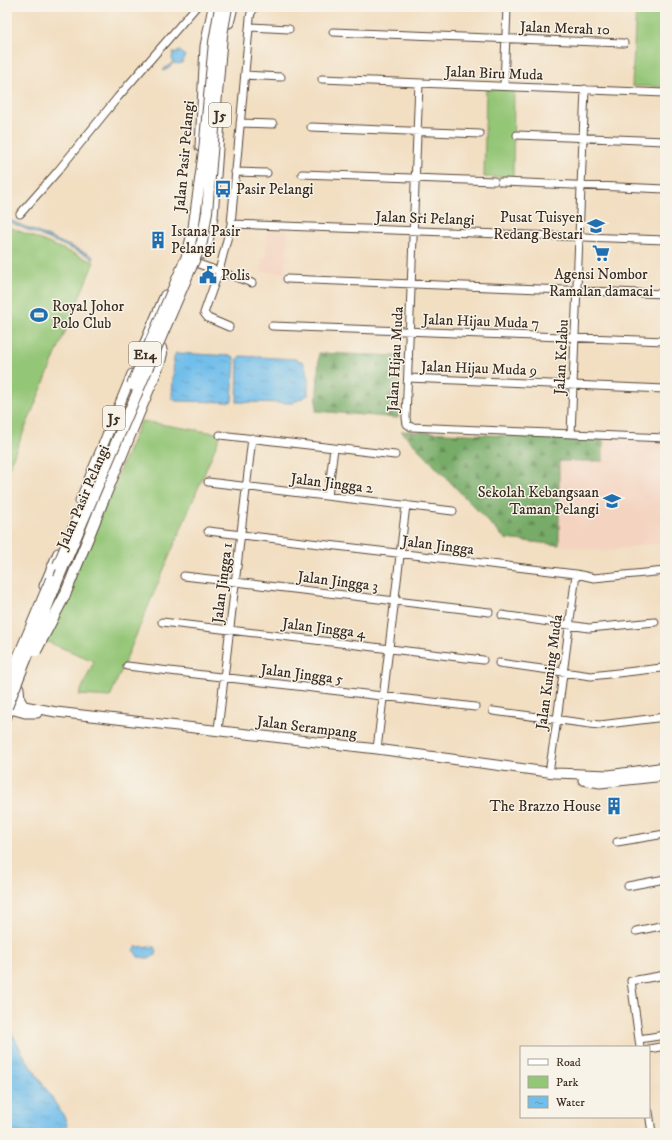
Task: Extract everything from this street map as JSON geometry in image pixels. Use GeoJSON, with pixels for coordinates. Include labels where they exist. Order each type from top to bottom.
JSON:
{"type":"FeatureCollection","features":[{"type":"Feature","properties":{"kind":"highway","name":"E14"},"geometry":{"type":"LineString","coordinates":[[7,684],[187,256],[193,231],[204,151],[214,42],[220,7]]}},
{"type":"Feature","properties":{"kind":"highway","name":"E14"},"geometry":{"type":"LineString","coordinates":[[8,709],[59,577],[202,242],[207,212],[222,35],[230,9]]}},
{"type":"Feature","properties":{"kind":"highway"},"geometry":{"type":"LineString","coordinates":[[26,663],[38,649],[65,595],[160,362],[161,348]]}},
{"type":"Feature","properties":{"kind":"main road"},"geometry":{"type":"LineString","coordinates":[[214,7],[230,9]]}},
{"type":"Feature","properties":{"kind":"main road","name":"Jalan Pasir Pelangi"},"geometry":{"type":"LineString","coordinates":[[7,680],[21,641],[187,242],[192,220],[199,160],[206,46],[214,7]]}},
{"type":"Feature","properties":{"kind":"main road","name":"Jalan Pasir Pelangi"},"geometry":{"type":"LineString","coordinates":[[8,709],[19,688],[86,525],[208,241],[213,217],[223,60],[230,9]]}},
{"type":"Feature","properties":{"kind":"main road"},"geometry":{"type":"LineString","coordinates":[[19,688],[20,700],[24,706]]}},
{"type":"Feature","properties":{"kind":"main road","name":"Jalan Serampang"},"geometry":{"type":"LineString","coordinates":[[8,709],[24,706],[56,712],[377,749],[552,773],[600,783],[665,776]]}},
{"type":"Feature","properties":{"kind":"main road","name":"Jalan Serampang"},"geometry":{"type":"LineString","coordinates":[[8,709],[38,713],[56,712]]}},
{"type":"Feature","properties":{"kind":"main road","name":"Jalan Serampang"},"geometry":{"type":"LineString","coordinates":[[552,773],[609,775],[665,767]]}},
{"type":"Feature","properties":{"kind":"street"},"geometry":{"type":"LineString","coordinates":[[20,214],[196,7]]}},
{"type":"Feature","properties":{"kind":"street"},"geometry":{"type":"LineString","coordinates":[[229,327],[208,318],[204,313],[219,271],[231,224],[251,13],[255,7]]}},
{"type":"Feature","properties":{"kind":"street"},"geometry":{"type":"LineString","coordinates":[[504,86],[507,7]]}},
{"type":"Feature","properties":{"kind":"street"},"geometry":{"type":"LineString","coordinates":[[250,27],[288,29]]}},
{"type":"Feature","properties":{"kind":"street","name":"Jalan Merah 10"},"geometry":{"type":"LineString","coordinates":[[334,32],[624,43]]}},
{"type":"Feature","properties":{"kind":"street"},"geometry":{"type":"LineString","coordinates":[[245,74],[280,77]]}},
{"type":"Feature","properties":{"kind":"street","name":"Jalan Biru Muda"},"geometry":{"type":"LineString","coordinates":[[322,80],[665,93]]}},
{"type":"Feature","properties":{"kind":"street","name":"Jalan Hijau Muda"},"geometry":{"type":"LineString","coordinates":[[419,83],[406,418],[407,424],[411,427],[665,438]]}},
{"type":"Feature","properties":{"kind":"street","name":"Jalan Kelabu"},"geometry":{"type":"LineString","coordinates":[[571,434],[585,89]]}},
{"type":"Feature","properties":{"kind":"street"},"geometry":{"type":"LineString","coordinates":[[240,123],[273,124]]}},
{"type":"Feature","properties":{"kind":"street"},"geometry":{"type":"LineString","coordinates":[[311,127],[480,134]]}},
{"type":"Feature","properties":{"kind":"street"},"geometry":{"type":"LineString","coordinates":[[517,135],[665,141]]}},
{"type":"Feature","properties":{"kind":"street"},"geometry":{"type":"LineString","coordinates":[[236,172],[267,173]]}},
{"type":"Feature","properties":{"kind":"street"},"geometry":{"type":"LineString","coordinates":[[302,174],[665,189]]}},
{"type":"Feature","properties":{"kind":"street","name":"Jalan Sri Pelangi"},"geometry":{"type":"LineString","coordinates":[[231,224],[665,240]]}},
{"type":"Feature","properties":{"kind":"street"},"geometry":{"type":"LineString","coordinates":[[181,258],[252,283]]}},
{"type":"Feature","properties":{"kind":"street"},"geometry":{"type":"LineString","coordinates":[[287,278],[665,294]]}},
{"type":"Feature","properties":{"kind":"street","name":"Jalan Hijau Muda 7"},"geometry":{"type":"LineString","coordinates":[[272,326],[665,341]]}},
{"type":"Feature","properties":{"kind":"street","name":"Jalan Hijau Muda 9"},"geometry":{"type":"LineString","coordinates":[[408,378],[665,389]]}},
{"type":"Feature","properties":{"kind":"street"},"geometry":{"type":"LineString","coordinates":[[220,435],[395,455]]}},
{"type":"Feature","properties":{"kind":"street","name":"Jalan Jingga 1"},"geometry":{"type":"LineString","coordinates":[[218,730],[252,438]]}},
{"type":"Feature","properties":{"kind":"street"},"geometry":{"type":"LineString","coordinates":[[328,496],[334,448]]}},
{"type":"Feature","properties":{"kind":"street","name":"Jalan Jingga 2"},"geometry":{"type":"LineString","coordinates":[[208,482],[453,511]]}},
{"type":"Feature","properties":{"kind":"street"},"geometry":{"type":"LineString","coordinates":[[377,749],[406,505]]}},
{"type":"Feature","properties":{"kind":"street","name":"Jalan Jingga"},"geometry":{"type":"LineString","coordinates":[[208,531],[576,574],[594,578],[665,571]]}},
{"type":"Feature","properties":{"kind":"street","name":"Jalan Kuning Muda"},"geometry":{"type":"LineString","coordinates":[[552,773],[557,720],[576,574]]}},
{"type":"Feature","properties":{"kind":"street","name":"Jalan Jingga 3"},"geometry":{"type":"LineString","coordinates":[[184,576],[489,612]]}},
{"type":"Feature","properties":{"kind":"street"},"geometry":{"type":"LineString","coordinates":[[502,615],[589,628],[655,622]]}},
{"type":"Feature","properties":{"kind":"street","name":"Jalan Jingga 4"},"geometry":{"type":"LineString","coordinates":[[162,622],[483,660]]}},
{"type":"Feature","properties":{"kind":"street"},"geometry":{"type":"LineString","coordinates":[[498,663],[598,676],[662,668]]}},
{"type":"Feature","properties":{"kind":"street","name":"Jalan Jingga 5"},"geometry":{"type":"LineString","coordinates":[[127,666],[475,707]]}},
{"type":"Feature","properties":{"kind":"street"},"geometry":{"type":"LineString","coordinates":[[493,711],[600,725],[665,717]]}},
{"type":"Feature","properties":{"kind":"street"},"geometry":{"type":"LineString","coordinates":[[617,842],[665,834]]}},
{"type":"Feature","properties":{"kind":"street"},"geometry":{"type":"LineString","coordinates":[[628,886],[665,879]]}},
{"type":"Feature","properties":{"kind":"street"},"geometry":{"type":"LineString","coordinates":[[636,931],[665,925]]}},
{"type":"Feature","properties":{"kind":"street"},"geometry":{"type":"LineString","coordinates":[[640,1046],[631,981],[665,975]]}},
{"type":"Feature","properties":{"kind":"street"},"geometry":{"type":"LineString","coordinates":[[639,1039],[665,1035]]}},
{"type":"Feature","properties":{"kind":"street"},"geometry":{"type":"LineString","coordinates":[[650,1049],[665,1046]]}},
{"type":"Feature","properties":{"kind":"street"},"geometry":{"type":"LineString","coordinates":[[650,1118],[652,1133]]}},
{"type":"Feature","properties":{"kind":"shaded area"},"geometry":{"type":"Polygon","coordinates":[[[267,230],[288,231],[285,273],[261,272],[262,257],[266,257],[267,230]]]}},
{"type":"Feature","properties":{"kind":"shaded area","name":"Sekolah Kebangsaan Taman Pelangi"},"geometry":{"type":"Polygon","coordinates":[[[559,439],[665,443],[665,542],[602,551],[559,545],[559,439]]]}},
{"type":"Feature","properties":{"kind":"green space"},"geometry":{"type":"Polygon","coordinates":[[[636,7],[665,7],[665,87],[632,86],[636,7]]]}},
{"type":"Feature","properties":{"kind":"green space"},"geometry":{"type":"Polygon","coordinates":[[[486,89],[514,89],[513,177],[484,177],[486,89]]]}},
{"type":"Feature","properties":{"kind":"green space","name":"Royal Johor Polo Club"},"geometry":{"type":"Polygon","coordinates":[[[7,226],[94,262],[7,472],[7,226]]]}},
{"type":"Feature","properties":{"kind":"green space"},"geometry":{"type":"Polygon","coordinates":[[[319,353],[402,356],[398,418],[316,411],[319,353]]]}},
{"type":"Feature","properties":{"kind":"green space"},"geometry":{"type":"Polygon","coordinates":[[[141,421],[221,434],[110,697],[79,695],[94,661],[45,641],[141,421]]]}},
{"type":"Feature","properties":{"kind":"green space"},"geometry":{"type":"Polygon","coordinates":[[[401,431],[603,440],[603,461],[559,461],[559,545],[505,539],[401,431]]]}},
{"type":"Feature","properties":{"kind":"water"},"geometry":{"type":"Polygon","coordinates":[[[180,51],[185,56],[183,62],[179,64],[174,63],[164,71],[163,70],[173,62],[173,53],[180,51]]]}},
{"type":"Feature","properties":{"kind":"water"},"geometry":{"type":"Polygon","coordinates":[[[7,219],[91,255],[94,259],[7,221],[7,219]]]}},
{"type":"Feature","properties":{"kind":"water"},"geometry":{"type":"Polygon","coordinates":[[[176,353],[233,356],[235,360],[232,401],[176,401],[172,398],[174,357],[176,353]]]}},
{"type":"Feature","properties":{"kind":"water"},"geometry":{"type":"Polygon","coordinates":[[[240,356],[296,359],[303,362],[308,374],[308,395],[292,403],[237,402],[238,358],[240,356]]]}},
{"type":"Feature","properties":{"kind":"water"},"geometry":{"type":"Polygon","coordinates":[[[150,946],[157,950],[156,955],[148,958],[138,957],[134,950],[136,947],[150,946]]]}},
{"type":"Feature","properties":{"kind":"water"},"geometry":{"type":"Polygon","coordinates":[[[7,1024],[23,1054],[65,1118],[69,1133],[7,1133],[7,1024]]]}},
{"type":"Feature","properties":{"kind":"place","name":"Pasir Pelangi"},"geometry":{"type":"Point","coordinates":[223,189]}},
{"type":"Feature","properties":{"kind":"place","name":"Pusat Tuisyen Redang Bestari"},"geometry":{"type":"Point","coordinates":[596,226]}},
{"type":"Feature","properties":{"kind":"place","name":"Istana Pasir Pelangi"},"geometry":{"type":"Point","coordinates":[158,240]}},
{"type":"Feature","properties":{"kind":"place","name":"Agensi Nombor Ramalan damacai"},"geometry":{"type":"Point","coordinates":[601,253]}},
{"type":"Feature","properties":{"kind":"place","name":"Polis"},"geometry":{"type":"Point","coordinates":[208,275]}},
{"type":"Feature","properties":{"kind":"place","name":"Royal Johor Polo Club"},"geometry":{"type":"Point","coordinates":[39,315]}},
{"type":"Feature","properties":{"kind":"place","name":"Sekolah Kebangsaan Taman Pelangi"},"geometry":{"type":"Point","coordinates":[612,501]}},
{"type":"Feature","properties":{"kind":"place","name":"The Brazzo House"},"geometry":{"type":"Point","coordinates":[614,806]}}]}
